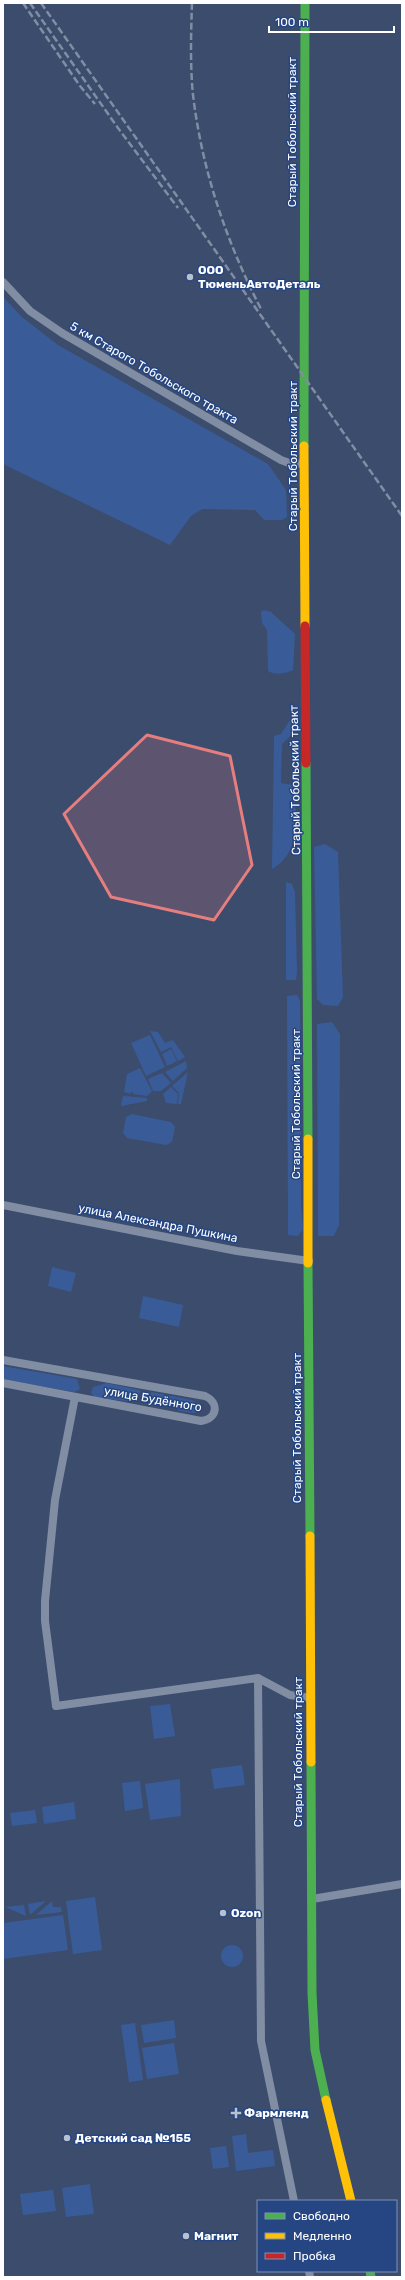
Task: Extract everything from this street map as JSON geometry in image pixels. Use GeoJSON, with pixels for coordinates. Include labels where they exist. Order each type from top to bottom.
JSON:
{"type":"FeatureCollection","features":[{"type":"Feature","properties":{"kind":"street","name":"Старый Тобольский тракт"},"geometry":{"type":"LineString","coordinates":[[305,3],[304,464],[312,1993],[315,2050],[330,2126],[351,2200]]}},
{"type":"Feature","properties":{"kind":"street","name":"5 км Старого Тобольского тракта"},"geometry":{"type":"LineString","coordinates":[[3,282],[30,311],[62,333],[281,460],[289,463],[304,464]]}},
{"type":"Feature","properties":{"kind":"street","name":"улица Александра Пушкина"},"geometry":{"type":"LineString","coordinates":[[3,1205],[237,1251],[309,1262]]}},
{"type":"Feature","properties":{"kind":"street","name":"улица Будённого"},"geometry":{"type":"LineString","coordinates":[[3,1360],[205,1396],[211,1399],[215,1404],[215,1411],[212,1417],[201,1421],[3,1383]]}},
{"type":"Feature","properties":{"kind":"street"},"geometry":{"type":"LineString","coordinates":[[75,1397],[55,1500],[45,1601],[45,1621],[56,1706],[258,1678],[290,1695],[310,1698]]}},
{"type":"Feature","properties":{"kind":"street"},"geometry":{"type":"LineString","coordinates":[[258,1678],[261,2041],[294,2200]]}},
{"type":"Feature","properties":{"kind":"street"},"geometry":{"type":"LineString","coordinates":[[312,1899],[402,1884]]}},
{"type":"Feature","properties":{"kind":"highlighted area"},"geometry":{"type":"Polygon","coordinates":[[[147,735],[230,756],[252,865],[214,920],[111,897],[64,814],[147,735]]]}},
{"type":"Feature","properties":{"kind":"shaded area"},"geometry":{"type":"Polygon","coordinates":[[[3,297],[22,317],[58,345],[268,464],[286,490],[287,517],[282,520],[264,520],[255,510],[202,509],[191,516],[170,545],[3,464],[3,297]]]}},
{"type":"Feature","properties":{"kind":"shaded area"},"geometry":{"type":"Polygon","coordinates":[[[264,610],[271,612],[295,634],[293,670],[284,673],[268,671],[267,630],[262,623],[261,612],[264,610]]]}},
{"type":"Feature","properties":{"kind":"shaded area"},"geometry":{"type":"Polygon","coordinates":[[[297,715],[296,728],[282,744],[281,783],[292,785],[295,788],[295,833],[288,853],[282,862],[272,869],[274,736],[281,734],[292,717],[297,715]]]}},
{"type":"Feature","properties":{"kind":"shaded area"},"geometry":{"type":"Polygon","coordinates":[[[325,844],[338,852],[343,997],[338,1006],[323,1005],[317,999],[314,847],[325,844]]]}},
{"type":"Feature","properties":{"kind":"shaded area"},"geometry":{"type":"Polygon","coordinates":[[[286,882],[292,884],[295,892],[296,980],[286,980],[286,882]]]}},
{"type":"Feature","properties":{"kind":"shaded area"},"geometry":{"type":"Polygon","coordinates":[[[297,995],[300,1001],[301,1204],[303,1229],[298,1236],[288,1235],[287,996],[297,995]]]}},
{"type":"Feature","properties":{"kind":"shaded area"},"geometry":{"type":"Polygon","coordinates":[[[332,1022],[340,1034],[339,1225],[334,1236],[318,1236],[317,1024],[332,1022]]]}},
{"type":"Feature","properties":{"kind":"shaded area"},"geometry":{"type":"Polygon","coordinates":[[[150,1031],[158,1032],[165,1043],[173,1040],[185,1057],[178,1061],[171,1047],[161,1052],[150,1031]]]}},
{"type":"Feature","properties":{"kind":"shaded area"},"geometry":{"type":"Polygon","coordinates":[[[150,1035],[165,1067],[146,1076],[131,1043],[150,1035]]]}},
{"type":"Feature","properties":{"kind":"shaded area"},"geometry":{"type":"Polygon","coordinates":[[[171,1049],[177,1061],[167,1066],[162,1054],[171,1049]]]}},
{"type":"Feature","properties":{"kind":"shaded area"},"geometry":{"type":"Polygon","coordinates":[[[186,1061],[187,1068],[173,1081],[165,1072],[186,1061]]]}},
{"type":"Feature","properties":{"kind":"shaded area"},"geometry":{"type":"Polygon","coordinates":[[[140,1068],[152,1091],[147,1096],[134,1094],[131,1091],[131,1094],[124,1092],[127,1074],[140,1068]]]}},
{"type":"Feature","properties":{"kind":"shaded area"},"geometry":{"type":"Polygon","coordinates":[[[188,1072],[181,1104],[178,1104],[179,1093],[172,1086],[188,1072]]]}},
{"type":"Feature","properties":{"kind":"shaded area"},"geometry":{"type":"Polygon","coordinates":[[[162,1073],[171,1083],[161,1091],[153,1091],[148,1079],[162,1073]]]}},
{"type":"Feature","properties":{"kind":"shaded area"},"geometry":{"type":"Polygon","coordinates":[[[171,1087],[178,1094],[177,1104],[166,1103],[163,1094],[171,1087]]]}},
{"type":"Feature","properties":{"kind":"shaded area"},"geometry":{"type":"Polygon","coordinates":[[[123,1096],[147,1098],[147,1101],[121,1106],[123,1096]]]}},
{"type":"Feature","properties":{"kind":"shaded area"},"geometry":{"type":"Polygon","coordinates":[[[132,1114],[171,1122],[175,1127],[172,1142],[166,1145],[127,1138],[123,1133],[126,1117],[132,1114]]]}},
{"type":"Feature","properties":{"kind":"shaded area"},"geometry":{"type":"Polygon","coordinates":[[[52,1267],[76,1273],[71,1292],[48,1286],[52,1267]]]}},
{"type":"Feature","properties":{"kind":"shaded area"},"geometry":{"type":"Polygon","coordinates":[[[143,1296],[183,1305],[179,1327],[139,1318],[143,1296]]]}},
{"type":"Feature","properties":{"kind":"shaded area"},"geometry":{"type":"Polygon","coordinates":[[[3,1366],[77,1379],[80,1389],[74,1392],[3,1379],[3,1366]]]}},
{"type":"Feature","properties":{"kind":"shaded area"},"geometry":{"type":"Polygon","coordinates":[[[106,1383],[140,1390],[139,1396],[126,1401],[94,1397],[91,1393],[93,1387],[106,1383]]]}},
{"type":"Feature","properties":{"kind":"shaded area"},"geometry":{"type":"Polygon","coordinates":[[[151,1392],[192,1400],[201,1406],[199,1411],[194,1413],[179,1411],[176,1405],[149,1400],[151,1392]]]}},
{"type":"Feature","properties":{"kind":"shaded area"},"geometry":{"type":"Polygon","coordinates":[[[170,1704],[175,1736],[154,1739],[150,1706],[170,1704]]]}},
{"type":"Feature","properties":{"kind":"shaded area"},"geometry":{"type":"Polygon","coordinates":[[[242,1765],[245,1785],[214,1789],[211,1769],[242,1765]]]}},
{"type":"Feature","properties":{"kind":"shaded area"},"geometry":{"type":"Polygon","coordinates":[[[180,1779],[181,1816],[150,1820],[145,1784],[180,1779]]]}},
{"type":"Feature","properties":{"kind":"shaded area"},"geometry":{"type":"Polygon","coordinates":[[[140,1781],[143,1808],[125,1811],[122,1783],[140,1781]]]}},
{"type":"Feature","properties":{"kind":"shaded area"},"geometry":{"type":"Polygon","coordinates":[[[74,1802],[76,1819],[44,1824],[42,1807],[74,1802]]]}},
{"type":"Feature","properties":{"kind":"shaded area"},"geometry":{"type":"Polygon","coordinates":[[[35,1810],[37,1823],[12,1826],[10,1813],[35,1810]]]}},
{"type":"Feature","properties":{"kind":"shaded area"},"geometry":{"type":"Polygon","coordinates":[[[95,1897],[102,1950],[73,1954],[66,1901],[95,1897]]]}},
{"type":"Feature","properties":{"kind":"shaded area"},"geometry":{"type":"Polygon","coordinates":[[[46,1901],[30,1915],[28,1904],[46,1901]]]}},
{"type":"Feature","properties":{"kind":"shaded area"},"geometry":{"type":"Polygon","coordinates":[[[52,1901],[53,1907],[61,1907],[62,1912],[36,1915],[52,1901]]]}},
{"type":"Feature","properties":{"kind":"shaded area"},"geometry":{"type":"Polygon","coordinates":[[[24,1905],[26,1916],[5,1907],[24,1905]]]}},
{"type":"Feature","properties":{"kind":"shaded area"},"geometry":{"type":"Polygon","coordinates":[[[63,1915],[68,1950],[3,1959],[3,1923],[63,1915]]]}},
{"type":"Feature","properties":{"kind":"shaded area"},"geometry":{"type":"Polygon","coordinates":[[[232,1945],[240,1948],[243,1956],[240,1964],[232,1967],[224,1964],[221,1956],[224,1948],[232,1945]]]}},
{"type":"Feature","properties":{"kind":"shaded area"},"geometry":{"type":"Polygon","coordinates":[[[174,2020],[176,2038],[144,2043],[141,2025],[174,2020]]]}},
{"type":"Feature","properties":{"kind":"shaded area"},"geometry":{"type":"Polygon","coordinates":[[[135,2023],[143,2080],[129,2082],[121,2025],[135,2023]]]}},
{"type":"Feature","properties":{"kind":"shaded area"},"geometry":{"type":"Polygon","coordinates":[[[174,2043],[179,2074],[147,2079],[142,2048],[174,2043]]]}},
{"type":"Feature","properties":{"kind":"shaded area"},"geometry":{"type":"Polygon","coordinates":[[[246,2134],[248,2153],[273,2150],[275,2166],[236,2171],[232,2136],[246,2134]]]}},
{"type":"Feature","properties":{"kind":"shaded area"},"geometry":{"type":"Polygon","coordinates":[[[226,2146],[229,2167],[213,2169],[210,2148],[226,2146]]]}},
{"type":"Feature","properties":{"kind":"shaded area"},"geometry":{"type":"Polygon","coordinates":[[[90,2184],[94,2214],[66,2217],[62,2188],[90,2184]]]}},
{"type":"Feature","properties":{"kind":"shaded area"},"geometry":{"type":"Polygon","coordinates":[[[53,2190],[56,2211],[23,2215],[20,2194],[53,2190]]]}},
{"type":"Feature","properties":{"kind":"railway"},"geometry":{"type":"LineString","coordinates":[[23,3],[80,86],[95,104]]}},
{"type":"Feature","properties":{"kind":"railway"},"geometry":{"type":"LineString","coordinates":[[30,3],[118,128],[178,208]]}},
{"type":"Feature","properties":{"kind":"railway"},"geometry":{"type":"LineString","coordinates":[[41,3],[402,516]]}},
{"type":"Feature","properties":{"kind":"railway"},"geometry":{"type":"LineString","coordinates":[[192,3],[192,84],[202,151],[226,231],[248,283],[261,309]]}},
{"type":"Feature","properties":{"kind":"traffic: fast"},"geometry":{"type":"LineString","coordinates":[[304,446],[305,3]]}},
{"type":"Feature","properties":{"kind":"traffic: fast"},"geometry":{"type":"LineString","coordinates":[[306,763],[308,1139]]}},
{"type":"Feature","properties":{"kind":"traffic: fast"},"geometry":{"type":"LineString","coordinates":[[308,1263],[310,1536]]}},
{"type":"Feature","properties":{"kind":"traffic: fast"},"geometry":{"type":"LineString","coordinates":[[311,1762],[312,1993],[315,2050],[326,2100]]}},
{"type":"Feature","properties":{"kind":"traffic: fast"},"geometry":{"type":"LineString","coordinates":[[370,2272],[371,2277]]}},
{"type":"Feature","properties":{"kind":"traffic: slow"},"geometry":{"type":"LineString","coordinates":[[304,446],[305,626]]}},
{"type":"Feature","properties":{"kind":"traffic: slow"},"geometry":{"type":"LineString","coordinates":[[308,1139],[308,1263]]}},
{"type":"Feature","properties":{"kind":"traffic: slow"},"geometry":{"type":"LineString","coordinates":[[310,1536],[311,1762]]}},
{"type":"Feature","properties":{"kind":"traffic: slow"},"geometry":{"type":"LineString","coordinates":[[326,2100],[351,2200]]}},
{"type":"Feature","properties":{"kind":"traffic: jam"},"geometry":{"type":"LineString","coordinates":[[305,626],[306,763]]}},
{"type":"Feature","properties":{"kind":"place","name":"ООО ТюменьАвтоДеталь"},"geometry":{"type":"Point","coordinates":[190,277]}},
{"type":"Feature","properties":{"kind":"place","name":"Ozon"},"geometry":{"type":"Point","coordinates":[223,1913]}},
{"type":"Feature","properties":{"kind":"place","name":"Фармленд"},"geometry":{"type":"Point","coordinates":[236,2113]}},
{"type":"Feature","properties":{"kind":"place","name":"Детский сад №155"},"geometry":{"type":"Point","coordinates":[67,2138]}},
{"type":"Feature","properties":{"kind":"place","name":"Магнит"},"geometry":{"type":"Point","coordinates":[186,2236]}}]}
